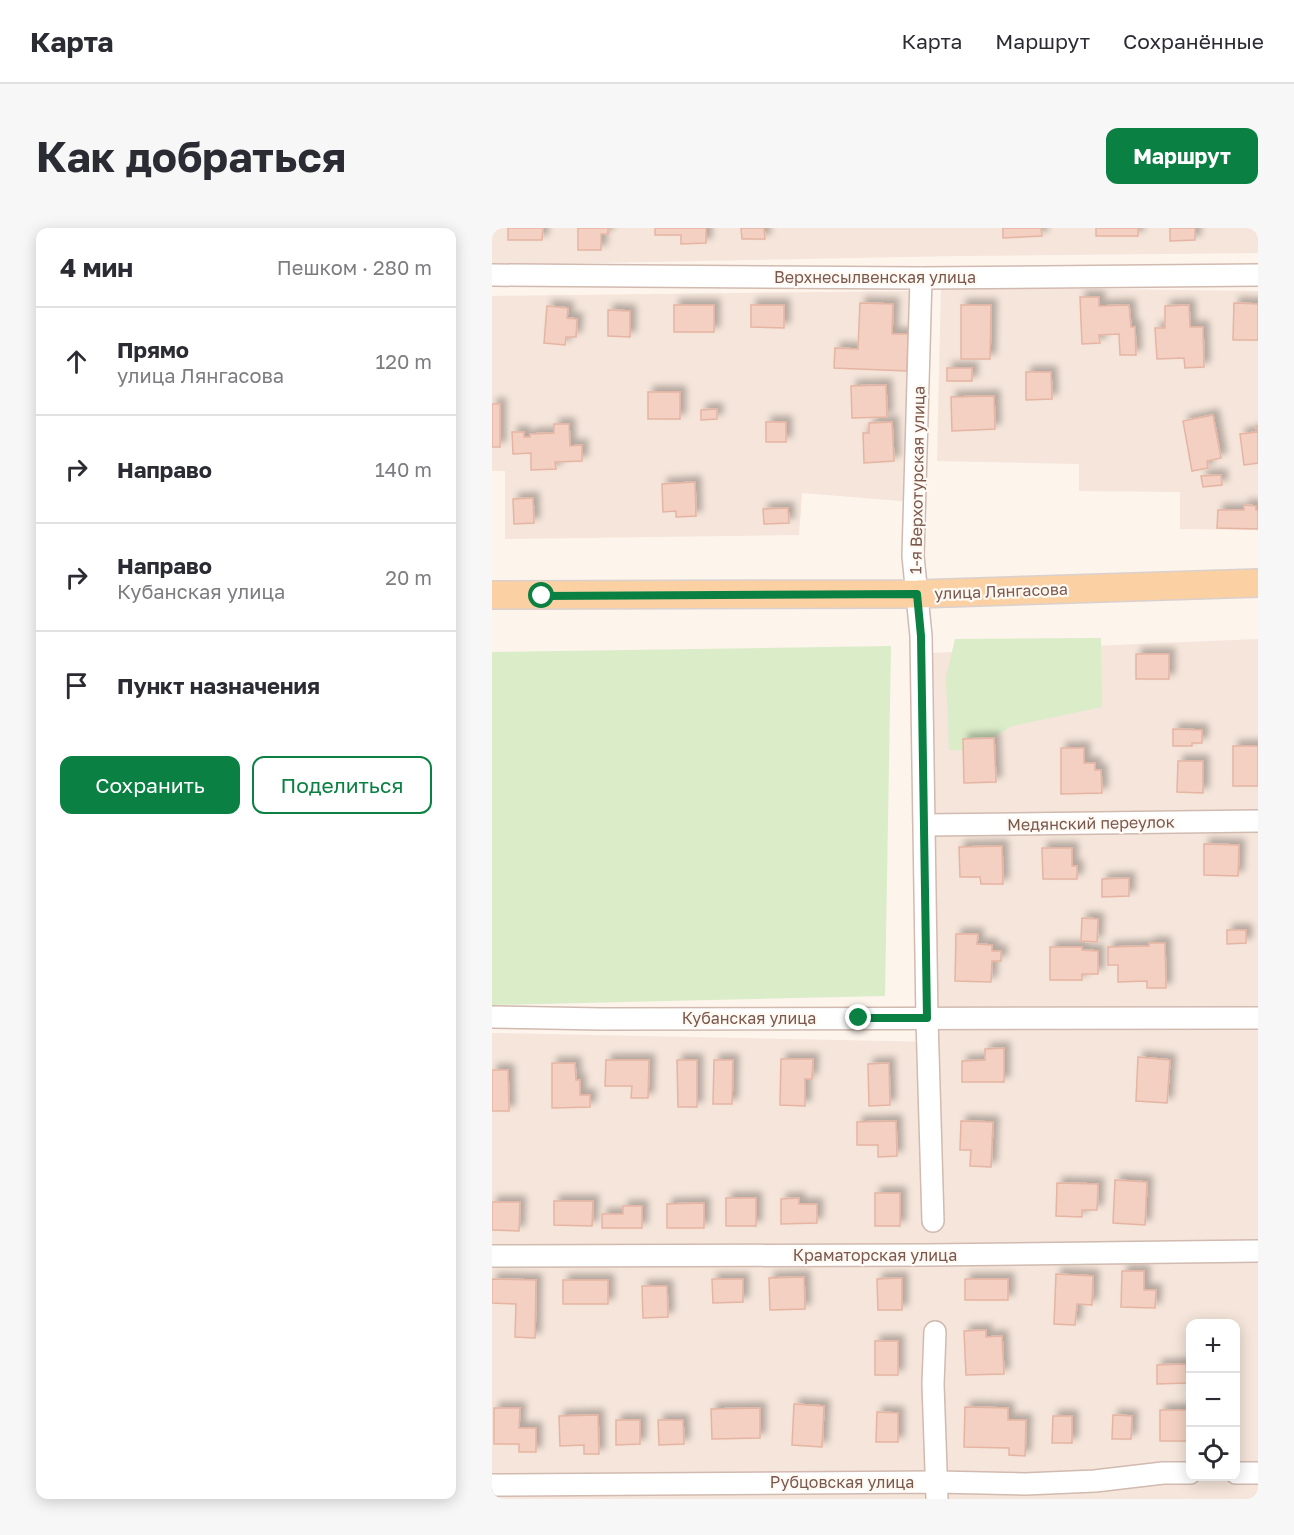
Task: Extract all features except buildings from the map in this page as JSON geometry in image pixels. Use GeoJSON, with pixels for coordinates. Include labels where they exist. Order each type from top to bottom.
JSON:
{"type":"FeatureCollection","features":[{"type":"Feature","properties":{"kind":"main road","name":"улица Лянгасова"},"geometry":{"type":"LineString","coordinates":[[492,595],[917,594],[1258,583]]}},
{"type":"Feature","properties":{"kind":"street","name":"Верхнесылвенская улица"},"geometry":{"type":"LineString","coordinates":[[492,276],[921,278],[1258,275]]}},
{"type":"Feature","properties":{"kind":"street","name":"1-я Верхотурская улица"},"geometry":{"type":"LineString","coordinates":[[921,278],[913,556],[921,636],[927,1018],[933,1221]]}},
{"type":"Feature","properties":{"kind":"street","name":"Медянский переулок"},"geometry":{"type":"LineString","coordinates":[[925,825],[1258,821]]}},
{"type":"Feature","properties":{"kind":"street","name":"Кубанская улица"},"geometry":{"type":"LineString","coordinates":[[492,1017],[601,1019],[1258,1018]]}},
{"type":"Feature","properties":{"kind":"street","name":"Краматорская улица"},"geometry":{"type":"LineString","coordinates":[[492,1256],[927,1255],[1258,1251]]}},
{"type":"Feature","properties":{"kind":"street"},"geometry":{"type":"LineString","coordinates":[[935,1332],[933,1384],[937,1490]]}},
{"type":"Feature","properties":{"kind":"street","name":"Рубцовская улица"},"geometry":{"type":"LineString","coordinates":[[492,1485],[937,1490],[1186,1473]]}},
{"type":"Feature","properties":{"kind":"street"},"geometry":{"type":"LineString","coordinates":[[1240,1473],[1258,1473]]}},
{"type":"Feature","properties":{"kind":"shaded area"},"geometry":{"type":"Polygon","coordinates":[[[492,228],[1258,228],[1258,253],[492,265],[492,228]]]}},
{"type":"Feature","properties":{"kind":"shaded area"},"geometry":{"type":"Polygon","coordinates":[[[941,287],[1258,291],[1258,530],[1180,529],[1180,492],[1079,491],[1079,464],[937,461],[941,287]]]}},
{"type":"Feature","properties":{"kind":"shaded area"},"geometry":{"type":"Polygon","coordinates":[[[914,291],[913,502],[802,493],[799,535],[505,539],[505,471],[492,471],[492,296],[914,291]]]}},
{"type":"Feature","properties":{"kind":"shaded area"},"geometry":{"type":"Polygon","coordinates":[[[1258,639],[1258,1499],[492,1499],[492,1033],[938,1042],[931,653],[1258,639]]]}},
{"type":"Feature","properties":{"kind":"green space"},"geometry":{"type":"Polygon","coordinates":[[[1101,638],[1102,707],[1012,726],[972,751],[949,750],[946,677],[955,639],[1101,638]]]}},
{"type":"Feature","properties":{"kind":"green space"},"geometry":{"type":"Polygon","coordinates":[[[891,646],[885,996],[492,1005],[492,652],[891,646]]]}},
{"type":"Feature","properties":{"kind":"route"},"geometry":{"type":"LineString","coordinates":[[542,596],[917,594],[921,636],[927,1018],[859,1018]]}}]}
